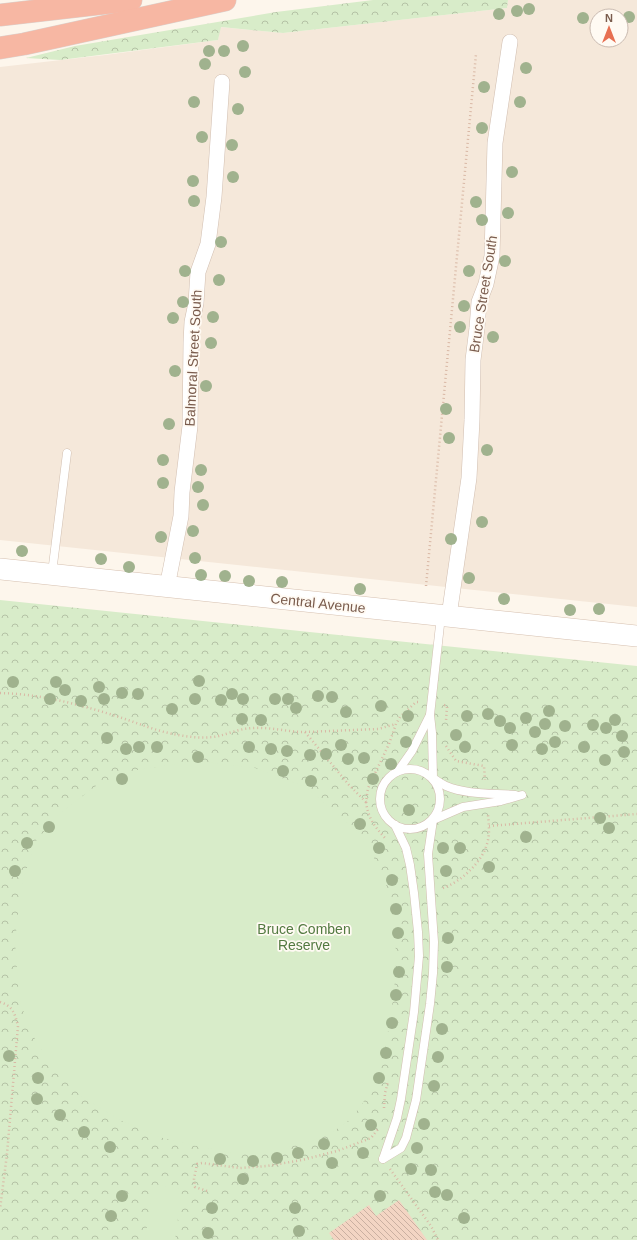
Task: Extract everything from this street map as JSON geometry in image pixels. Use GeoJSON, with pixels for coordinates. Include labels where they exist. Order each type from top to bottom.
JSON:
{"type":"FeatureCollection","features":[{"type":"Feature","properties":{"kind":"highway"},"geometry":{"type":"LineString","coordinates":[[0,15],[131,0]]}},
{"type":"Feature","properties":{"kind":"highway"},"geometry":{"type":"LineString","coordinates":[[0,48],[225,0]]}},
{"type":"Feature","properties":{"kind":"main road","name":"Central Avenue"},"geometry":{"type":"LineString","coordinates":[[0,569],[637,636]]}},
{"type":"Feature","properties":{"kind":"street","name":"Bruce Street South"},"geometry":{"type":"LineString","coordinates":[[445,616],[469,478],[472,427],[473,360],[479,302],[489,272],[492,256],[495,143],[510,42]]}},
{"type":"Feature","properties":{"kind":"street","name":"Balmoral Street South"},"geometry":{"type":"LineString","coordinates":[[167,587],[181,516],[182,492],[190,426],[192,322],[196,302],[198,272],[208,244],[214,197],[222,82]]}},
{"type":"Feature","properties":{"kind":"lane"},"geometry":{"type":"LineString","coordinates":[[52,574],[67,453]]}},
{"type":"Feature","properties":{"kind":"lane"},"geometry":{"type":"LineString","coordinates":[[383,1159],[400,1148],[408,1133],[416,1100],[430,1004],[434,942],[428,854],[433,820],[441,804],[441,794],[433,778],[430,715],[445,616]]}},
{"type":"Feature","properties":{"kind":"lane"},"geometry":{"type":"LineString","coordinates":[[398,771],[412,751],[430,715]]}},
{"type":"Feature","properties":{"kind":"lane"},"geometry":{"type":"LineString","coordinates":[[417,769],[446,786],[461,791],[522,795],[463,806],[433,820],[425,826],[415,829],[404,829],[395,826],[388,820],[382,812],[380,802],[380,793],[384,784],[390,776],[398,771],[417,769]]}},
{"type":"Feature","properties":{"kind":"lane"},"geometry":{"type":"LineString","coordinates":[[383,1159],[401,1099],[414,1012],[419,956],[418,932],[410,865],[406,848],[395,826]]}},
{"type":"Feature","properties":{"kind":"path"},"geometry":{"type":"LineString","coordinates":[[426,586],[476,54]]}},
{"type":"Feature","properties":{"kind":"path"},"geometry":{"type":"LineString","coordinates":[[0,693],[24,694],[56,700],[90,708],[153,729],[191,737],[218,736],[254,728],[293,732],[378,730],[396,724]]}},
{"type":"Feature","properties":{"kind":"path"},"geometry":{"type":"LineString","coordinates":[[389,842],[376,829],[370,820],[366,802],[368,788],[396,724],[400,717],[416,702]]}},
{"type":"Feature","properties":{"kind":"path"},"geometry":{"type":"LineString","coordinates":[[305,732],[349,785],[366,802]]}},
{"type":"Feature","properties":{"kind":"path"},"geometry":{"type":"LineString","coordinates":[[489,826],[637,814]]}},
{"type":"Feature","properties":{"kind":"path"},"geometry":{"type":"LineString","coordinates":[[0,1002],[7,1004],[15,1014],[18,1026],[7,1154],[0,1209]]}},
{"type":"Feature","properties":{"kind":"path"},"geometry":{"type":"LineString","coordinates":[[383,1115],[384,1093],[390,1078]]}},
{"type":"Feature","properties":{"kind":"path"},"geometry":{"type":"LineString","coordinates":[[206,1191],[195,1187],[194,1182],[197,1164],[202,1163],[240,1168],[267,1166],[302,1160],[337,1151],[371,1138],[379,1128]]}},
{"type":"Feature","properties":{"kind":"path"},"geometry":{"type":"LineString","coordinates":[[383,1159],[431,1226],[438,1240]]}},
{"type":"Feature","properties":{"kind":"shaded area"},"geometry":{"type":"Polygon","coordinates":[[[508,0],[637,0],[637,607],[0,540],[0,67],[218,40],[220,27],[283,33],[507,8],[508,0]]]}},
{"type":"Feature","properties":{"kind":"green space"},"geometry":{"type":"Polygon","coordinates":[[[373,0],[508,0],[507,8],[283,33],[221,27],[218,40],[60,60],[26,58],[75,46],[276,12],[373,0]]]}},
{"type":"Feature","properties":{"kind":"green space","name":"Bruce Comben Reserve"},"geometry":{"type":"Polygon","coordinates":[[[0,600],[637,666],[637,1240],[0,1240],[0,600]]]}},
{"type":"Feature","properties":{"kind":"green space"},"geometry":{"type":"Polygon","coordinates":[[[196,761],[255,768],[306,787],[359,833],[384,875],[395,925],[396,962],[394,992],[383,1057],[370,1091],[361,1106],[346,1123],[332,1132],[312,1141],[285,1148],[255,1153],[233,1153],[159,1137],[120,1120],[81,1096],[50,1065],[30,1030],[19,998],[15,941],[21,887],[35,842],[61,812],[96,786],[137,770],[196,761]]]}},
{"type":"Feature","properties":{"kind":"green space"},"geometry":{"type":"Polygon","coordinates":[[[153,1184],[182,1189],[175,1240],[145,1240],[153,1184]]]}},
{"type":"Feature","properties":{"kind":"building"},"geometry":{"type":"Polygon","coordinates":[[[399,1200],[427,1240],[334,1240],[329,1233],[369,1205],[376,1216],[399,1200]]]}}]}
